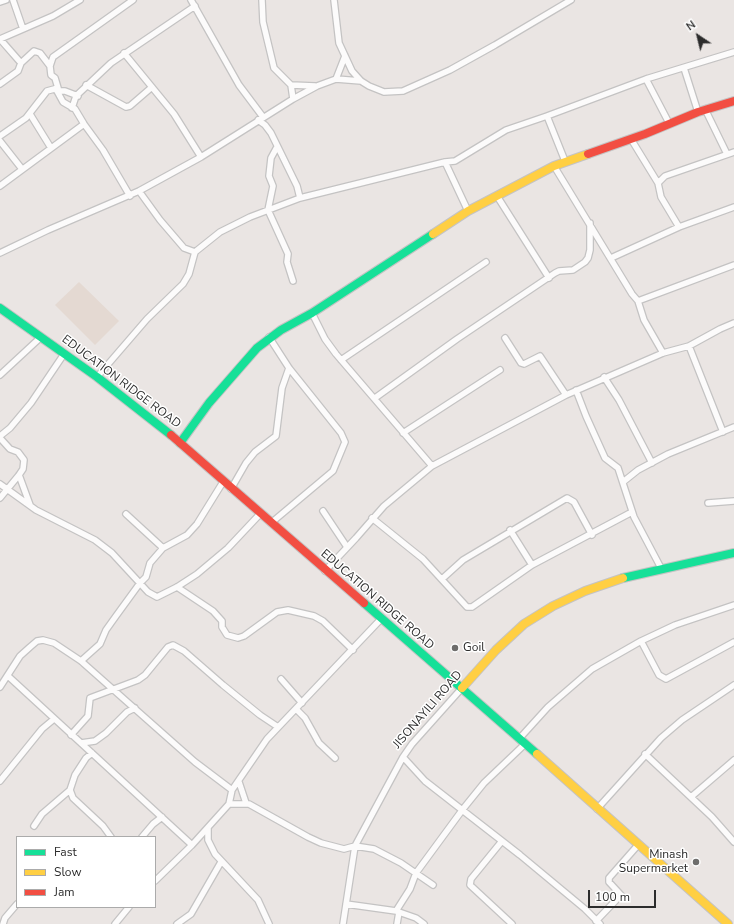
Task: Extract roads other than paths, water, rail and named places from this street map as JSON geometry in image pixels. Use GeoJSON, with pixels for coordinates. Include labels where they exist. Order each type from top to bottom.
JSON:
{"type":"FeatureCollection","features":[{"type":"Feature","properties":{"kind":"street"},"geometry":{"type":"LineString","coordinates":[[0,2],[6,0]]}},
{"type":"Feature","properties":{"kind":"street"},"geometry":{"type":"LineString","coordinates":[[13,0],[23,29]]}},
{"type":"Feature","properties":{"kind":"street"},"geometry":{"type":"LineString","coordinates":[[21,63],[0,39],[53,16],[80,0]]}},
{"type":"Feature","properties":{"kind":"street"},"geometry":{"type":"LineString","coordinates":[[130,196],[103,150],[84,124],[76,109],[63,102],[55,78],[51,75],[50,66],[53,57],[133,0]]}},
{"type":"Feature","properties":{"kind":"street"},"geometry":{"type":"LineString","coordinates":[[191,0],[239,85],[271,133],[297,186],[300,198]]}},
{"type":"Feature","properties":{"kind":"street"},"geometry":{"type":"LineString","coordinates":[[262,0],[263,22],[274,68],[291,84],[317,86]]}},
{"type":"Feature","properties":{"kind":"street"},"geometry":{"type":"LineString","coordinates":[[334,0],[339,44],[352,71],[361,81],[384,92],[403,91],[450,70],[496,45],[570,0]]}},
{"type":"Feature","properties":{"kind":"street"},"geometry":{"type":"LineString","coordinates":[[72,108],[86,85],[124,53],[161,30],[195,6]]}},
{"type":"Feature","properties":{"kind":"street"},"geometry":{"type":"LineString","coordinates":[[0,84],[18,71],[21,63],[34,51],[40,54],[50,66]]}},
{"type":"Feature","properties":{"kind":"street"},"geometry":{"type":"LineString","coordinates":[[97,377],[147,319],[183,284],[189,274],[195,252],[220,232],[268,210],[300,198],[445,162],[455,161],[506,130],[646,80],[734,52]]}},
{"type":"Feature","properties":{"kind":"street"},"geometry":{"type":"LineString","coordinates":[[124,53],[174,114],[201,157]]}},
{"type":"Feature","properties":{"kind":"street"},"geometry":{"type":"LineString","coordinates":[[336,79],[345,56]]}},
{"type":"Feature","properties":{"kind":"street"},"geometry":{"type":"LineString","coordinates":[[684,68],[701,110],[726,154]]}},
{"type":"Feature","properties":{"kind":"street"},"geometry":{"type":"LineString","coordinates":[[0,253],[48,230],[130,196],[201,157],[293,99],[317,86],[336,79],[361,81]]}},
{"type":"Feature","properties":{"kind":"street"},"geometry":{"type":"LineString","coordinates":[[646,80],[669,123]]}},
{"type":"Feature","properties":{"kind":"street"},"geometry":{"type":"LineString","coordinates":[[291,84],[293,99]]}},
{"type":"Feature","properties":{"kind":"street"},"geometry":{"type":"LineString","coordinates":[[86,85],[126,107],[130,106],[152,88]]}},
{"type":"Feature","properties":{"kind":"street"},"geometry":{"type":"LineString","coordinates":[[0,136],[30,114],[42,94],[51,89],[58,89],[78,96]]}},
{"type":"Feature","properties":{"kind":"street"},"geometry":{"type":"LineString","coordinates":[[180,443],[209,403],[257,348],[269,338],[312,314],[468,211],[565,161],[631,139],[701,110],[734,101]]}},
{"type":"Feature","properties":{"kind":"street"},"geometry":{"type":"LineString","coordinates":[[30,114],[51,148]]}},
{"type":"Feature","properties":{"kind":"street"},"geometry":{"type":"LineString","coordinates":[[547,116],[565,161]]}},
{"type":"Feature","properties":{"kind":"street"},"geometry":{"type":"LineString","coordinates":[[0,186],[84,124]]}},
{"type":"Feature","properties":{"kind":"street"},"geometry":{"type":"LineString","coordinates":[[631,139],[658,183],[661,197],[680,227]]}},
{"type":"Feature","properties":{"kind":"street"},"geometry":{"type":"LineString","coordinates":[[0,140],[22,169]]}},
{"type":"Feature","properties":{"kind":"street"},"geometry":{"type":"LineString","coordinates":[[277,146],[271,158],[269,176],[273,186],[268,210],[288,254],[287,262],[293,281]]}},
{"type":"Feature","properties":{"kind":"street"},"geometry":{"type":"LineString","coordinates":[[658,183],[665,176],[734,152]]}},
{"type":"Feature","properties":{"kind":"street"},"geometry":{"type":"LineString","coordinates":[[445,162],[468,211]]}},
{"type":"Feature","properties":{"kind":"street"},"geometry":{"type":"LineString","coordinates":[[554,166],[632,294],[638,301],[644,320],[663,353]]}},
{"type":"Feature","properties":{"kind":"street"},"geometry":{"type":"LineString","coordinates":[[139,191],[160,220],[187,250],[193,259]]}},
{"type":"Feature","properties":{"kind":"street"},"geometry":{"type":"LineString","coordinates":[[497,196],[549,278]]}},
{"type":"Feature","properties":{"kind":"street"},"geometry":{"type":"LineString","coordinates":[[611,258],[680,227],[734,207]]}},
{"type":"Feature","properties":{"kind":"street"},"geometry":{"type":"LineString","coordinates":[[375,398],[457,339],[559,271],[573,270],[588,258],[590,223]]}},
{"type":"Feature","properties":{"kind":"street"},"geometry":{"type":"LineString","coordinates":[[187,250],[195,252]]}},
{"type":"Feature","properties":{"kind":"street"},"geometry":{"type":"LineString","coordinates":[[341,360],[486,262]]}},
{"type":"Feature","properties":{"kind":"street"},"geometry":{"type":"LineString","coordinates":[[638,301],[734,265]]}},
{"type":"Feature","properties":{"kind":"street","name":"EDUCATION RIDGE ROAD"},"geometry":{"type":"LineString","coordinates":[[0,308],[97,377],[150,417],[325,571],[462,688],[596,809],[728,924]]}},
{"type":"Feature","properties":{"kind":"street"},"geometry":{"type":"LineString","coordinates":[[312,314],[325,339],[341,360],[432,466]]}},
{"type":"Feature","properties":{"kind":"street"},"geometry":{"type":"LineString","coordinates":[[325,571],[384,506],[432,466],[576,390],[663,353],[689,346],[734,323]]}},
{"type":"Feature","properties":{"kind":"street"},"geometry":{"type":"LineString","coordinates":[[0,375],[41,337]]}},
{"type":"Feature","properties":{"kind":"street"},"geometry":{"type":"LineString","coordinates":[[269,338],[289,368],[341,433],[345,442],[333,471],[327,478],[271,523]]}},
{"type":"Feature","properties":{"kind":"street"},"geometry":{"type":"LineString","coordinates":[[505,338],[521,363],[524,364],[540,356],[566,395]]}},
{"type":"Feature","properties":{"kind":"street"},"geometry":{"type":"LineString","coordinates":[[689,346],[723,432]]}},
{"type":"Feature","properties":{"kind":"street"},"geometry":{"type":"LineString","coordinates":[[0,498],[23,469],[24,460],[22,455],[10,449],[0,437],[10,428],[31,403],[64,354]]}},
{"type":"Feature","properties":{"kind":"street"},"geometry":{"type":"LineString","coordinates":[[231,489],[246,463],[255,452],[276,436],[282,388],[289,368]]}},
{"type":"Feature","properties":{"kind":"street"},"geometry":{"type":"LineString","coordinates":[[403,432],[500,370]]}},
{"type":"Feature","properties":{"kind":"street"},"geometry":{"type":"LineString","coordinates":[[604,377],[619,400],[652,463]]}},
{"type":"Feature","properties":{"kind":"street"},"geometry":{"type":"LineString","coordinates":[[576,390],[605,458],[618,468],[632,512],[661,568]]}},
{"type":"Feature","properties":{"kind":"street"},"geometry":{"type":"LineString","coordinates":[[623,482],[638,470],[668,454],[734,427]]}},
{"type":"Feature","properties":{"kind":"street"},"geometry":{"type":"LineString","coordinates":[[19,475],[30,506]]}},
{"type":"Feature","properties":{"kind":"street"},"geometry":{"type":"LineString","coordinates":[[81,661],[100,644],[106,630],[146,577],[150,563],[163,548],[187,535],[197,524],[223,482]]}},
{"type":"Feature","properties":{"kind":"street"},"geometry":{"type":"LineString","coordinates":[[0,484],[30,506],[59,523],[95,540],[112,553],[148,592],[157,597],[177,587],[197,574],[228,548],[260,514]]}},
{"type":"Feature","properties":{"kind":"street"},"geometry":{"type":"LineString","coordinates":[[442,579],[463,560],[510,530],[567,498],[574,502],[592,535]]}},
{"type":"Feature","properties":{"kind":"street"},"geometry":{"type":"LineString","coordinates":[[708,503],[734,501]]}},
{"type":"Feature","properties":{"kind":"street"},"geometry":{"type":"LineString","coordinates":[[323,511],[347,547]]}},
{"type":"Feature","properties":{"kind":"street"},"geometry":{"type":"LineString","coordinates":[[372,518],[423,559],[467,607],[472,607],[532,565],[592,535],[616,519],[632,512]]}},
{"type":"Feature","properties":{"kind":"street"},"geometry":{"type":"LineString","coordinates":[[126,514],[163,548]]}},
{"type":"Feature","properties":{"kind":"street"},"geometry":{"type":"LineString","coordinates":[[510,530],[532,565]]}},
{"type":"Feature","properties":{"kind":"street","name":"JISONAYILI ROAD"},"geometry":{"type":"LineString","coordinates":[[343,924],[355,846],[403,757],[412,744],[496,650],[524,624],[553,606],[584,591],[661,568],[733,556]]}},
{"type":"Feature","properties":{"kind":"street"},"geometry":{"type":"LineString","coordinates":[[177,587],[213,611],[222,621],[222,627],[227,635],[238,638],[244,636],[277,612],[288,610],[314,616],[323,622],[353,650]]}},
{"type":"Feature","properties":{"kind":"street"},"geometry":{"type":"LineString","coordinates":[[397,924],[398,912],[410,889],[416,873],[463,809],[522,741],[548,707],[592,669],[640,641],[675,625],[734,606]]}},
{"type":"Feature","properties":{"kind":"street"},"geometry":{"type":"LineString","coordinates":[[156,879],[192,846],[229,804],[232,790],[239,782],[256,752],[381,619]]}},
{"type":"Feature","properties":{"kind":"street"},"geometry":{"type":"LineString","coordinates":[[0,687],[20,656],[37,641],[43,640],[54,643],[81,661],[195,762],[232,790]]}},
{"type":"Feature","properties":{"kind":"street"},"geometry":{"type":"LineString","coordinates":[[640,641],[659,675],[666,679],[734,642]]}},
{"type":"Feature","properties":{"kind":"street"},"geometry":{"type":"LineString","coordinates":[[71,735],[88,716],[90,698],[113,688],[138,680],[145,675],[168,647],[177,646],[260,716],[278,727]]}},
{"type":"Feature","properties":{"kind":"street"},"geometry":{"type":"LineString","coordinates":[[8,676],[192,846]]}},
{"type":"Feature","properties":{"kind":"street"},"geometry":{"type":"LineString","coordinates":[[281,679],[302,703]]}},
{"type":"Feature","properties":{"kind":"street"},"geometry":{"type":"LineString","coordinates":[[596,809],[645,754],[682,720],[734,685]]}},
{"type":"Feature","properties":{"kind":"street"},"geometry":{"type":"LineString","coordinates":[[81,743],[95,741],[106,733],[127,712],[135,708]]}},
{"type":"Feature","properties":{"kind":"street"},"geometry":{"type":"LineString","coordinates":[[296,709],[305,718],[319,743],[335,758]]}},
{"type":"Feature","properties":{"kind":"street"},"geometry":{"type":"LineString","coordinates":[[0,781],[42,729],[54,719]]}},
{"type":"Feature","properties":{"kind":"street"},"geometry":{"type":"LineString","coordinates":[[34,826],[42,814],[70,790],[75,775],[86,758],[92,753]]}},
{"type":"Feature","properties":{"kind":"street"},"geometry":{"type":"LineString","coordinates":[[645,754],[691,797],[734,842]]}},
{"type":"Feature","properties":{"kind":"street"},"geometry":{"type":"LineString","coordinates":[[403,757],[425,781],[463,809],[585,909],[598,922],[621,895],[609,882],[609,878],[638,845]]}},
{"type":"Feature","properties":{"kind":"street"},"geometry":{"type":"LineString","coordinates":[[691,797],[734,760]]}},
{"type":"Feature","properties":{"kind":"street"},"geometry":{"type":"LineString","coordinates":[[239,782],[246,803]]}},
{"type":"Feature","properties":{"kind":"street"},"geometry":{"type":"LineString","coordinates":[[70,790],[73,798],[103,826],[110,836]]}},
{"type":"Feature","properties":{"kind":"street"},"geometry":{"type":"LineString","coordinates":[[229,804],[246,803],[315,840],[344,849],[355,846],[374,850],[386,855],[433,885]]}},
{"type":"Feature","properties":{"kind":"street"},"geometry":{"type":"LineString","coordinates":[[143,836],[153,824],[162,817]]}},
{"type":"Feature","properties":{"kind":"street"},"geometry":{"type":"LineString","coordinates":[[208,828],[210,846],[221,862],[250,889],[258,900],[269,924]]}},
{"type":"Feature","properties":{"kind":"street"},"geometry":{"type":"LineString","coordinates":[[502,841],[471,879],[470,885],[512,924]]}},
{"type":"Feature","properties":{"kind":"street"},"geometry":{"type":"LineString","coordinates":[[177,924],[191,914],[221,862]]}},
{"type":"Feature","properties":{"kind":"street"},"geometry":{"type":"LineString","coordinates":[[346,904],[398,912],[416,918],[424,924]]}},
{"type":"Feature","properties":{"kind":"street"},"geometry":{"type":"LineString","coordinates":[[3,924],[5,918],[16,905]]}},
{"type":"Feature","properties":{"kind":"street"},"geometry":{"type":"LineString","coordinates":[[115,924],[128,908]]}},
{"type":"Feature","properties":{"kind":"place","name":"Goil"},"geometry":{"type":"Point","coordinates":[455,648]}},
{"type":"Feature","properties":{"kind":"place","name":"Minash Supermarket"},"geometry":{"type":"Point","coordinates":[696,862]}}]}
